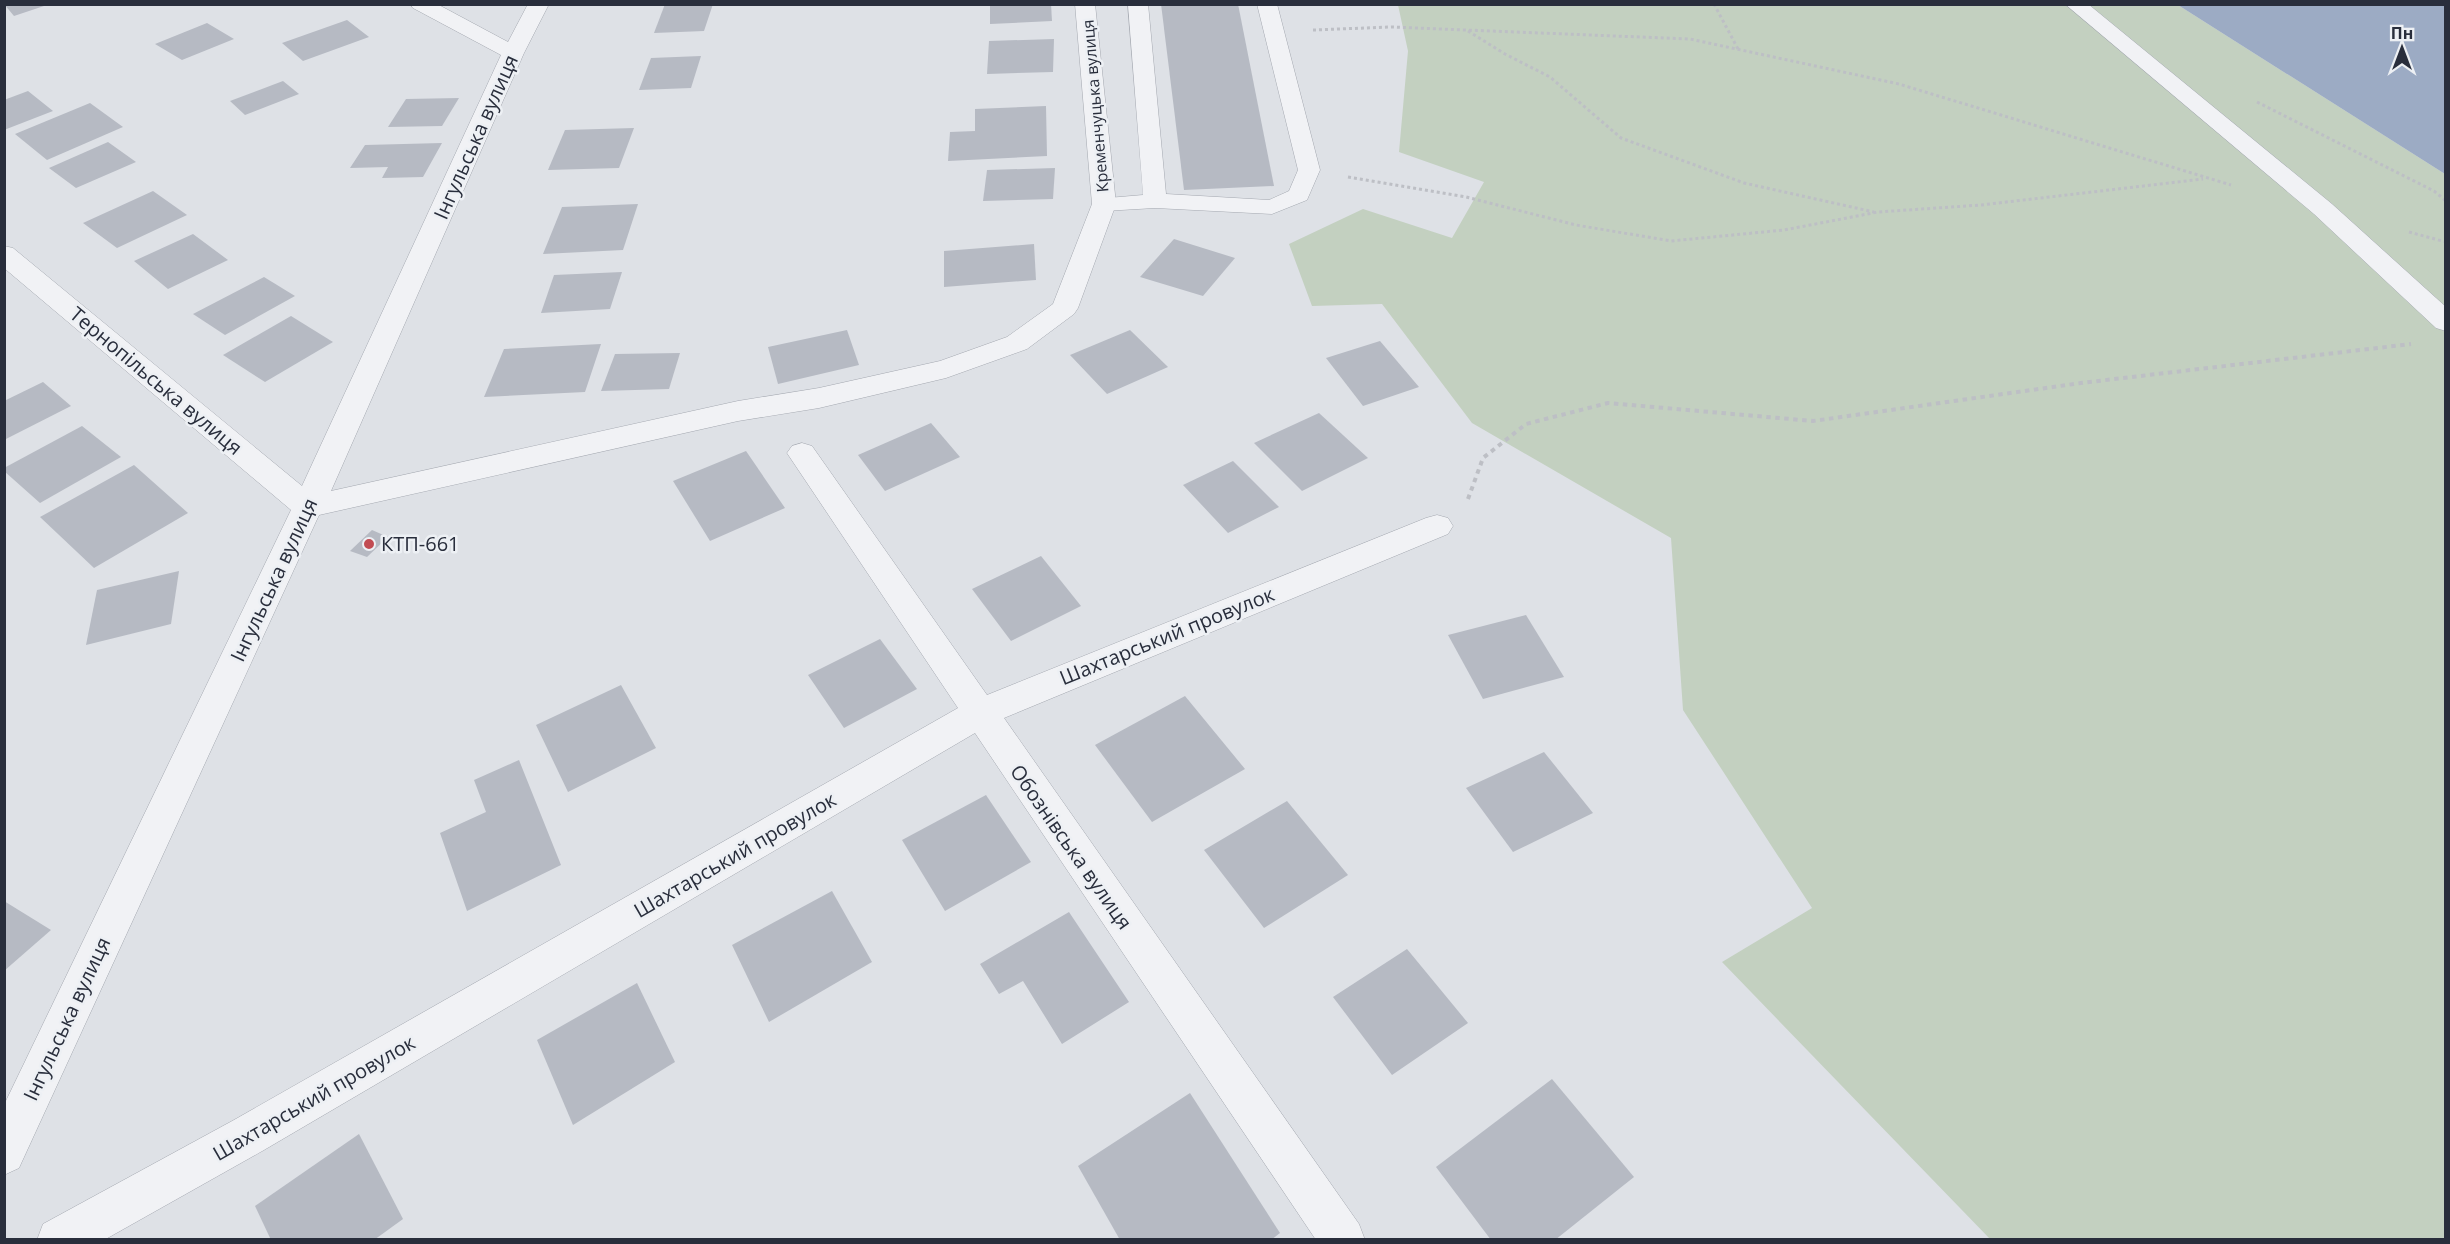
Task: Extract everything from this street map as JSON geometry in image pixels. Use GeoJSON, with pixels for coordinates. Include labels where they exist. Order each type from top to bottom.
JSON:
{"type":"FeatureCollection","features":[{"type":"Feature","properties":{"kind":"street"},"geometry":{"type":"LineString","coordinates":[[420,4],[513,53]]}},
{"type":"Feature","properties":{"kind":"street","name":"Інгульська вулиця"},"geometry":{"type":"LineString","coordinates":[[4,1153],[308,507],[513,53],[539,4]]}},
{"type":"Feature","properties":{"kind":"street","name":"Кременчуцька вулиця"},"geometry":{"type":"LineString","coordinates":[[308,507],[509,460],[738,411],[819,398],[946,369],[1017,343],[1065,308],[1104,204],[1086,4]]}},
{"type":"Feature","properties":{"kind":"street"},"geometry":{"type":"LineString","coordinates":[[2075,4],[2323,209],[2445,322]]}},
{"type":"Feature","properties":{"kind":"street","name":"Тернопільська вулиця"},"geometry":{"type":"LineString","coordinates":[[4,254],[308,507]]}},
{"type":"Feature","properties":{"kind":"street","name":"Обознівська вулиця"},"geometry":{"type":"LineString","coordinates":[[802,453],[1342,1239]]}},
{"type":"Feature","properties":{"kind":"street","name":"Шахтарський провулок"},"geometry":{"type":"LineString","coordinates":[[59,1239],[249,1135],[979,713],[1437,526]]}},
{"type":"Feature","properties":{"kind":"lane"},"geometry":{"type":"LineString","coordinates":[[1138,4],[1155,201]]}},
{"type":"Feature","properties":{"kind":"lane"},"geometry":{"type":"LineString","coordinates":[[1104,204],[1155,201],[1272,207],[1299,195],[1308,170],[1267,4]]}},
{"type":"Feature","properties":{"kind":"path"},"geometry":{"type":"LineString","coordinates":[[1714,4],[1738,49]]}},
{"type":"Feature","properties":{"kind":"path"},"geometry":{"type":"LineString","coordinates":[[1273,31],[1392,27],[1690,39],[1899,84],[2238,187]]}},
{"type":"Feature","properties":{"kind":"path"},"geometry":{"type":"LineString","coordinates":[[1467,30],[1505,54],[1550,77],[1621,138],[1744,183],[1878,212]]}},
{"type":"Feature","properties":{"kind":"path"},"geometry":{"type":"LineString","coordinates":[[2256,101],[2434,191],[2445,201]]}},
{"type":"Feature","properties":{"kind":"path"},"geometry":{"type":"LineString","coordinates":[[1308,170],[1466,197],[1576,225],[1671,241],[1784,230],[1878,212],[1981,205],[2206,178]]}},
{"type":"Feature","properties":{"kind":"path"},"geometry":{"type":"LineString","coordinates":[[2401,230],[2445,242]]}},
{"type":"Feature","properties":{"kind":"path"},"geometry":{"type":"LineString","coordinates":[[1437,526],[1465,508],[1483,459],[1526,424],[1608,404],[1813,421],[2081,383],[2422,343]]}},
{"type":"Feature","properties":{"kind":"green space"},"geometry":{"type":"Polygon","coordinates":[[[1398,5],[2178,5],[2445,174],[2445,1239],[1990,1239],[1722,962],[1812,908],[1683,710],[1671,538],[1472,423],[1382,304],[1312,306],[1289,244],[1363,209],[1452,238],[1484,182],[1399,152],[1408,51],[1398,5]]]}},
{"type":"Feature","properties":{"kind":"water"},"geometry":{"type":"Polygon","coordinates":[[[2178,5],[2445,5],[2445,174],[2178,5]]]}},
{"type":"Feature","properties":{"kind":"building"},"geometry":{"type":"Polygon","coordinates":[[[4,4],[47,4],[47,5],[14,16],[4,4]]]}},
{"type":"Feature","properties":{"kind":"building"},"geometry":{"type":"Polygon","coordinates":[[[665,4],[713,4],[704,31],[654,33],[665,4]]]}},
{"type":"Feature","properties":{"kind":"building"},"geometry":{"type":"Polygon","coordinates":[[[990,4],[1051,4],[1052,21],[990,24],[990,4]]]}},
{"type":"Feature","properties":{"kind":"building"},"geometry":{"type":"Polygon","coordinates":[[[1161,4],[1238,4],[1274,186],[1184,190],[1161,4]]]}},
{"type":"Feature","properties":{"kind":"building"},"geometry":{"type":"Polygon","coordinates":[[[347,20],[369,37],[303,61],[282,43],[347,20]]]}},
{"type":"Feature","properties":{"kind":"building"},"geometry":{"type":"Polygon","coordinates":[[[207,23],[234,39],[182,60],[155,44],[207,23]]]}},
{"type":"Feature","properties":{"kind":"building"},"geometry":{"type":"Polygon","coordinates":[[[1054,39],[1053,72],[987,74],[989,41],[1054,39]]]}},
{"type":"Feature","properties":{"kind":"building"},"geometry":{"type":"Polygon","coordinates":[[[701,56],[691,88],[639,90],[651,58],[701,56]]]}},
{"type":"Feature","properties":{"kind":"building"},"geometry":{"type":"Polygon","coordinates":[[[283,81],[299,94],[245,115],[230,101],[283,81]]]}},
{"type":"Feature","properties":{"kind":"building"},"geometry":{"type":"Polygon","coordinates":[[[28,91],[53,111],[4,130],[4,100],[28,91]]]}},
{"type":"Feature","properties":{"kind":"building"},"geometry":{"type":"Polygon","coordinates":[[[459,98],[442,126],[388,127],[406,99],[459,98]]]}},
{"type":"Feature","properties":{"kind":"building"},"geometry":{"type":"Polygon","coordinates":[[[90,103],[123,127],[47,160],[15,134],[90,103]]]}},
{"type":"Feature","properties":{"kind":"building"},"geometry":{"type":"Polygon","coordinates":[[[1046,106],[1047,156],[948,161],[950,132],[975,131],[975,109],[1046,106]]]}},
{"type":"Feature","properties":{"kind":"building"},"geometry":{"type":"Polygon","coordinates":[[[634,128],[619,168],[548,170],[565,130],[634,128]]]}},
{"type":"Feature","properties":{"kind":"building"},"geometry":{"type":"Polygon","coordinates":[[[108,142],[136,162],[76,188],[49,168],[108,142]]]}},
{"type":"Feature","properties":{"kind":"building"},"geometry":{"type":"Polygon","coordinates":[[[442,143],[423,177],[382,178],[388,167],[350,168],[365,145],[442,143]]]}},
{"type":"Feature","properties":{"kind":"building"},"geometry":{"type":"Polygon","coordinates":[[[1055,168],[1053,199],[983,201],[987,170],[1055,168]]]}},
{"type":"Feature","properties":{"kind":"building"},"geometry":{"type":"Polygon","coordinates":[[[153,191],[187,215],[117,248],[83,223],[153,191]]]}},
{"type":"Feature","properties":{"kind":"building"},"geometry":{"type":"Polygon","coordinates":[[[638,204],[623,250],[543,254],[562,207],[638,204]]]}},
{"type":"Feature","properties":{"kind":"building"},"geometry":{"type":"Polygon","coordinates":[[[193,234],[228,260],[168,289],[134,261],[193,234]]]}},
{"type":"Feature","properties":{"kind":"building"},"geometry":{"type":"Polygon","coordinates":[[[1174,239],[1235,258],[1203,296],[1140,277],[1174,239]]]}},
{"type":"Feature","properties":{"kind":"building"},"geometry":{"type":"Polygon","coordinates":[[[1034,244],[1036,280],[944,287],[944,251],[1034,244]]]}},
{"type":"Feature","properties":{"kind":"building"},"geometry":{"type":"Polygon","coordinates":[[[622,272],[610,309],[541,313],[554,275],[622,272]]]}},
{"type":"Feature","properties":{"kind":"building"},"geometry":{"type":"Polygon","coordinates":[[[264,277],[295,296],[225,335],[193,314],[264,277]]]}},
{"type":"Feature","properties":{"kind":"building"},"geometry":{"type":"Polygon","coordinates":[[[291,316],[333,342],[265,382],[223,355],[291,316]]]}},
{"type":"Feature","properties":{"kind":"building"},"geometry":{"type":"Polygon","coordinates":[[[847,330],[859,365],[778,384],[768,347],[847,330]]]}},
{"type":"Feature","properties":{"kind":"building"},"geometry":{"type":"Polygon","coordinates":[[[1130,330],[1168,367],[1107,394],[1070,355],[1130,330]]]}},
{"type":"Feature","properties":{"kind":"building"},"geometry":{"type":"Polygon","coordinates":[[[1380,341],[1419,387],[1363,406],[1326,358],[1380,341]]]}},
{"type":"Feature","properties":{"kind":"building"},"geometry":{"type":"Polygon","coordinates":[[[601,344],[585,392],[484,397],[504,349],[601,344]]]}},
{"type":"Feature","properties":{"kind":"building"},"geometry":{"type":"Polygon","coordinates":[[[680,353],[669,389],[601,391],[615,354],[680,353]]]}},
{"type":"Feature","properties":{"kind":"building"},"geometry":{"type":"Polygon","coordinates":[[[43,382],[71,406],[4,440],[4,401],[43,382]]]}},
{"type":"Feature","properties":{"kind":"building"},"geometry":{"type":"Polygon","coordinates":[[[1319,413],[1368,458],[1302,491],[1254,443],[1319,413]]]}},
{"type":"Feature","properties":{"kind":"building"},"geometry":{"type":"Polygon","coordinates":[[[931,423],[960,457],[885,491],[858,455],[931,423]]]}},
{"type":"Feature","properties":{"kind":"building"},"geometry":{"type":"Polygon","coordinates":[[[82,426],[121,457],[40,503],[4,471],[4,468],[82,426]]]}},
{"type":"Feature","properties":{"kind":"building"},"geometry":{"type":"Polygon","coordinates":[[[746,451],[785,508],[710,541],[673,481],[746,451]]]}},
{"type":"Feature","properties":{"kind":"building"},"geometry":{"type":"Polygon","coordinates":[[[1233,461],[1279,507],[1228,533],[1183,485],[1233,461]]]}},
{"type":"Feature","properties":{"kind":"building"},"geometry":{"type":"Polygon","coordinates":[[[134,465],[188,513],[94,568],[40,517],[134,465]]]}},
{"type":"Feature","properties":{"kind":"building","name":"КТП-661"},"geometry":{"type":"Polygon","coordinates":[[[372,530],[388,537],[367,557],[350,551],[372,530]]]}},
{"type":"Feature","properties":{"kind":"building"},"geometry":{"type":"Polygon","coordinates":[[[1041,556],[1081,606],[1011,641],[972,589],[1041,556]]]}},
{"type":"Feature","properties":{"kind":"building"},"geometry":{"type":"Polygon","coordinates":[[[179,571],[171,624],[86,645],[97,590],[179,571]]]}},
{"type":"Feature","properties":{"kind":"building"},"geometry":{"type":"Polygon","coordinates":[[[1526,615],[1564,677],[1483,699],[1448,635],[1526,615]]]}},
{"type":"Feature","properties":{"kind":"building"},"geometry":{"type":"Polygon","coordinates":[[[880,639],[917,689],[844,728],[808,675],[880,639]]]}},
{"type":"Feature","properties":{"kind":"building"},"geometry":{"type":"Polygon","coordinates":[[[621,685],[656,748],[568,792],[536,725],[621,685]]]}},
{"type":"Feature","properties":{"kind":"building"},"geometry":{"type":"Polygon","coordinates":[[[1185,696],[1245,769],[1152,822],[1095,745],[1185,696]]]}},
{"type":"Feature","properties":{"kind":"building"},"geometry":{"type":"Polygon","coordinates":[[[1544,752],[1593,813],[1513,852],[1466,788],[1544,752]]]}},
{"type":"Feature","properties":{"kind":"building"},"geometry":{"type":"Polygon","coordinates":[[[519,760],[561,865],[467,911],[440,833],[486,812],[474,780],[519,760]]]}},
{"type":"Feature","properties":{"kind":"building"},"geometry":{"type":"Polygon","coordinates":[[[986,795],[1031,862],[945,911],[902,840],[986,795]]]}},
{"type":"Feature","properties":{"kind":"building"},"geometry":{"type":"Polygon","coordinates":[[[1287,801],[1348,875],[1264,928],[1204,850],[1287,801]]]}},
{"type":"Feature","properties":{"kind":"building"},"geometry":{"type":"Polygon","coordinates":[[[832,891],[872,962],[769,1022],[732,945],[832,891]]]}},
{"type":"Feature","properties":{"kind":"building"},"geometry":{"type":"Polygon","coordinates":[[[4,901],[51,930],[4,971],[4,901]]]}},
{"type":"Feature","properties":{"kind":"building"},"geometry":{"type":"Polygon","coordinates":[[[1069,912],[1129,1002],[1062,1044],[1023,981],[999,994],[980,964],[1069,912]]]}},
{"type":"Feature","properties":{"kind":"building"},"geometry":{"type":"Polygon","coordinates":[[[1407,949],[1468,1023],[1392,1075],[1333,997],[1407,949]]]}},
{"type":"Feature","properties":{"kind":"building"},"geometry":{"type":"Polygon","coordinates":[[[637,983],[675,1062],[573,1125],[537,1040],[637,983]]]}},
{"type":"Feature","properties":{"kind":"building"},"geometry":{"type":"Polygon","coordinates":[[[1552,1079],[1634,1177],[1555,1240],[1491,1240],[1436,1167],[1552,1079]]]}},
{"type":"Feature","properties":{"kind":"building"},"geometry":{"type":"Polygon","coordinates":[[[1190,1093],[1280,1233],[1271,1240],[1120,1240],[1078,1166],[1190,1093]]]}},
{"type":"Feature","properties":{"kind":"building"},"geometry":{"type":"Polygon","coordinates":[[[359,1134],[403,1219],[374,1240],[271,1240],[255,1206],[359,1134]]]}},
{"type":"Feature","properties":{"kind":"place","name":"КТП-661"},"geometry":{"type":"Point","coordinates":[369,544]}}]}
